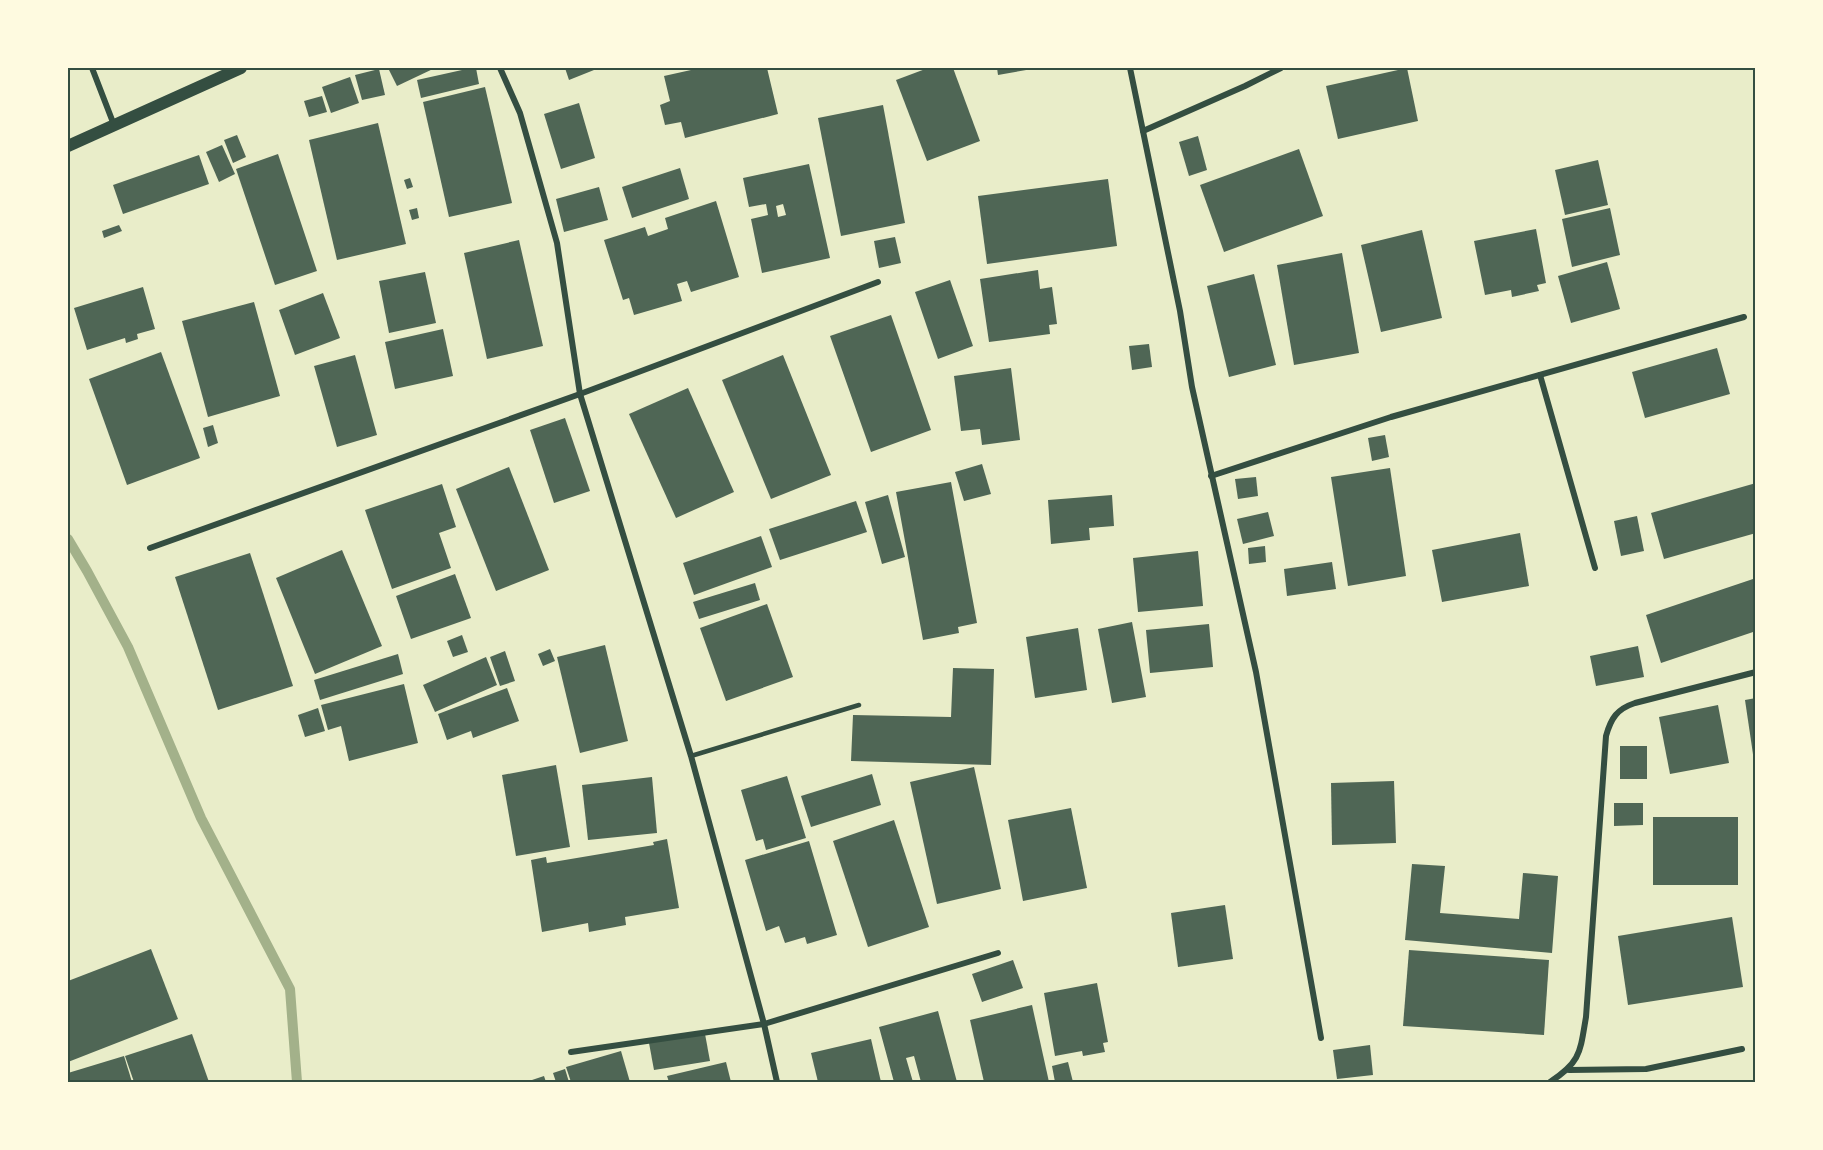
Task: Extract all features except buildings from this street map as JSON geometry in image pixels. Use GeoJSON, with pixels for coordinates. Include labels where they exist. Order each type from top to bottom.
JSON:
{"type":"FeatureCollection","features":[{"type":"Feature","properties":{"kind":"main road"},"geometry":{"type":"LineString","coordinates":[[68,146],[241,68]]}},
{"type":"Feature","properties":{"kind":"street"},"geometry":{"type":"LineString","coordinates":[[92,68],[114,125]]}},
{"type":"Feature","properties":{"kind":"street"},"geometry":{"type":"LineString","coordinates":[[500,68],[520,113],[557,243],[580,394],[691,756],[764,1024],[777,1083]]}},
{"type":"Feature","properties":{"kind":"street"},"geometry":{"type":"LineString","coordinates":[[1130,68],[1180,311],[1192,387],[1256,672],[1321,1038]]}},
{"type":"Feature","properties":{"kind":"street"},"geometry":{"type":"LineString","coordinates":[[1143,131],[1281,68]]}},
{"type":"Feature","properties":{"kind":"street"},"geometry":{"type":"LineString","coordinates":[[150,548],[580,394],[878,282]]}},
{"type":"Feature","properties":{"kind":"street"},"geometry":{"type":"LineString","coordinates":[[1211,476],[1390,417],[1744,317]]}},
{"type":"Feature","properties":{"kind":"street"},"geometry":{"type":"LineString","coordinates":[[1540,375],[1595,568]]}},
{"type":"Feature","properties":{"kind":"street"},"geometry":{"type":"LineString","coordinates":[[1550,1083],[1569,1070],[1580,1052],[1586,1017],[1606,736],[1611,718],[1622,707],[1755,672]]}},
{"type":"Feature","properties":{"kind":"street"},"geometry":{"type":"LineString","coordinates":[[571,1052],[764,1024],[998,953]]}},
{"type":"Feature","properties":{"kind":"street"},"geometry":{"type":"LineString","coordinates":[[1569,1070],[1646,1069],[1742,1049]]}},
{"type":"Feature","properties":{"kind":"lane"},"geometry":{"type":"LineString","coordinates":[[691,756],[859,705]]}},
{"type":"Feature","properties":{"kind":"waterway"},"geometry":{"type":"LineString","coordinates":[[68,539],[128,647],[201,818],[290,989],[297,1082]]}}]}
